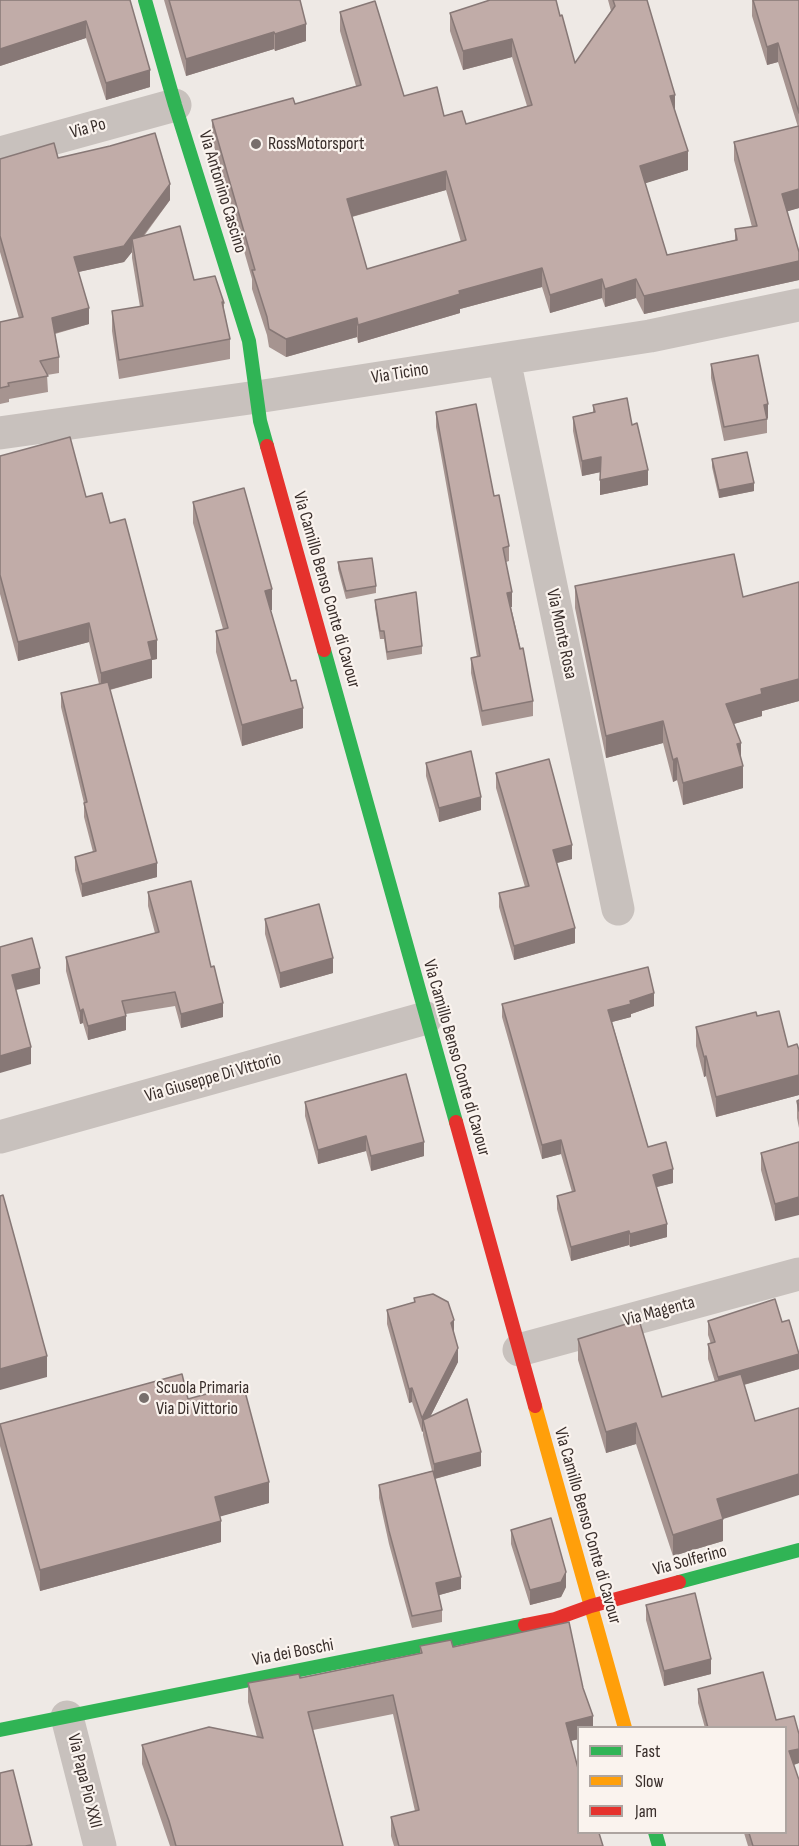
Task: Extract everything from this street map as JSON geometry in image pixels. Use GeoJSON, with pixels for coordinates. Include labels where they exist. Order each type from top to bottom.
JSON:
{"type":"FeatureCollection","features":[{"type":"Feature","properties":{"kind":"street","name":"Via Antonino Cascino"},"geometry":{"type":"LineString","coordinates":[[145,0],[175,105],[249,340],[256,397]]}},
{"type":"Feature","properties":{"kind":"street","name":"Via Po"},"geometry":{"type":"LineString","coordinates":[[0,153],[175,105]]}},
{"type":"Feature","properties":{"kind":"street","name":"Via Ticino"},"geometry":{"type":"LineString","coordinates":[[0,433],[256,397],[650,336],[799,304]]}},
{"type":"Feature","properties":{"kind":"street","name":"Via Monte Rosa"},"geometry":{"type":"LineString","coordinates":[[504,358],[618,909]]}},
{"type":"Feature","properties":{"kind":"street","name":"Via Camillo Benso Conte di Cavour"},"geometry":{"type":"LineString","coordinates":[[256,397],[260,421],[624,1726]]}},
{"type":"Feature","properties":{"kind":"street","name":"Via Giuseppe Di Vittorio"},"geometry":{"type":"LineString","coordinates":[[0,1137],[426,1018]]}},
{"type":"Feature","properties":{"kind":"street","name":"Via Magenta"},"geometry":{"type":"LineString","coordinates":[[519,1350],[799,1274]]}},
{"type":"Feature","properties":{"kind":"street","name":"Via Solferino"},"geometry":{"type":"LineString","coordinates":[[591,1606],[799,1550]]}},
{"type":"Feature","properties":{"kind":"street","name":"Via dei Boschi"},"geometry":{"type":"LineString","coordinates":[[0,1730],[555,1619],[591,1606]]}},
{"type":"Feature","properties":{"kind":"street","name":"Via Papa Pio XXII"},"geometry":{"type":"LineString","coordinates":[[67,1717],[100,1846]]}},
{"type":"Feature","properties":{"kind":"building"},"geometry":{"type":"Polygon","coordinates":[[[0,0],[130,0],[150,70],[106,83],[86,21],[0,49],[0,0]]]}},
{"type":"Feature","properties":{"kind":"building"},"geometry":{"type":"Polygon","coordinates":[[[169,0],[300,0],[306,24],[186,59],[169,0]]]}},
{"type":"Feature","properties":{"kind":"building"},"geometry":{"type":"Polygon","coordinates":[[[490,0],[556,0],[575,63],[615,6],[613,0],[647,0],[675,95],[670,96],[688,151],[640,166],[667,255],[737,240],[735,229],[757,226],[734,142],[799,126],[799,189],[782,194],[799,252],[799,261],[644,296],[636,279],[605,289],[602,279],[550,295],[542,268],[459,291],[460,294],[358,325],[357,318],[286,339],[269,329],[252,270],[255,270],[212,120],[293,98],[295,104],[361,85],[340,12],[375,1],[404,96],[437,87],[444,116],[462,111],[466,124],[532,105],[512,39],[463,51],[450,13],[490,0]],[[446,171],[347,199],[367,269],[466,240],[446,171]]]}},
{"type":"Feature","properties":{"kind":"building"},"geometry":{"type":"Polygon","coordinates":[[[753,0],[799,0],[799,113],[778,43],[767,47],[753,0]]]}},
{"type":"Feature","properties":{"kind":"building"},"geometry":{"type":"Polygon","coordinates":[[[155,133],[170,184],[124,246],[74,257],[89,308],[52,318],[59,357],[40,361],[48,376],[8,383],[9,386],[0,388],[0,322],[23,317],[0,236],[0,159],[54,143],[58,158],[155,133]]]}},
{"type":"Feature","properties":{"kind":"building"},"geometry":{"type":"Polygon","coordinates":[[[180,226],[194,280],[215,276],[224,303],[222,302],[230,339],[119,360],[112,311],[143,306],[132,239],[180,226]]]}},
{"type":"Feature","properties":{"kind":"building"},"geometry":{"type":"Polygon","coordinates":[[[758,355],[768,404],[764,405],[767,419],[724,427],[711,364],[758,355]]]}},
{"type":"Feature","properties":{"kind":"building"},"geometry":{"type":"Polygon","coordinates":[[[627,398],[632,425],[637,423],[648,470],[600,480],[601,457],[582,461],[573,417],[595,412],[593,405],[627,398]]]}},
{"type":"Feature","properties":{"kind":"building"},"geometry":{"type":"Polygon","coordinates":[[[476,404],[494,496],[499,495],[509,546],[503,548],[512,592],[507,593],[520,649],[523,648],[533,701],[482,711],[471,658],[480,656],[436,412],[476,404]]]}},
{"type":"Feature","properties":{"kind":"building"},"geometry":{"type":"Polygon","coordinates":[[[70,437],[86,497],[102,493],[110,523],[125,519],[157,640],[148,642],[152,659],[101,673],[89,623],[18,642],[0,575],[0,456],[70,437]]]}},
{"type":"Feature","properties":{"kind":"building"},"geometry":{"type":"Polygon","coordinates":[[[747,452],[754,483],[719,490],[712,459],[747,452]]]}},
{"type":"Feature","properties":{"kind":"building"},"geometry":{"type":"Polygon","coordinates":[[[244,488],[272,589],[265,591],[291,681],[296,680],[303,708],[242,725],[216,631],[228,628],[193,502],[244,488]]]}},
{"type":"Feature","properties":{"kind":"building"},"geometry":{"type":"Polygon","coordinates":[[[734,554],[743,597],[799,582],[799,679],[761,689],[762,694],[726,704],[741,743],[737,744],[743,766],[683,783],[677,758],[673,760],[663,721],[606,736],[575,586],[734,554]]]}},
{"type":"Feature","properties":{"kind":"building"},"geometry":{"type":"Polygon","coordinates":[[[372,558],[376,586],[346,591],[338,562],[372,558]]]}},
{"type":"Feature","properties":{"kind":"building"},"geometry":{"type":"Polygon","coordinates":[[[416,592],[422,646],[387,652],[384,631],[380,631],[375,600],[416,592]]]}},
{"type":"Feature","properties":{"kind":"building"},"geometry":{"type":"Polygon","coordinates":[[[108,682],[157,863],[82,884],[75,857],[96,851],[84,803],[87,802],[61,693],[108,682]]]}},
{"type":"Feature","properties":{"kind":"building"},"geometry":{"type":"Polygon","coordinates":[[[471,751],[481,797],[439,808],[426,763],[471,751]]]}},
{"type":"Feature","properties":{"kind":"building"},"geometry":{"type":"Polygon","coordinates":[[[549,759],[572,845],[553,850],[575,928],[514,946],[499,893],[529,886],[496,773],[549,759]]]}},
{"type":"Feature","properties":{"kind":"building"},"geometry":{"type":"Polygon","coordinates":[[[191,881],[211,967],[214,966],[223,1003],[181,1014],[175,992],[122,1001],[126,1016],[88,1026],[83,1009],[80,1011],[66,957],[159,932],[148,892],[191,881]]]}},
{"type":"Feature","properties":{"kind":"building"},"geometry":{"type":"Polygon","coordinates":[[[319,904],[333,958],[280,973],[265,919],[319,904]]]}},
{"type":"Feature","properties":{"kind":"building"},"geometry":{"type":"Polygon","coordinates":[[[32,938],[40,968],[12,975],[31,1047],[0,1056],[0,947],[32,938]]]}},
{"type":"Feature","properties":{"kind":"building"},"geometry":{"type":"Polygon","coordinates":[[[648,967],[654,993],[630,1001],[631,1004],[608,1010],[648,1147],[666,1142],[673,1169],[653,1175],[667,1224],[630,1234],[629,1231],[571,1247],[557,1196],[575,1191],[561,1140],[542,1145],[502,1004],[648,967]]]}},
{"type":"Feature","properties":{"kind":"building"},"geometry":{"type":"Polygon","coordinates":[[[779,1011],[788,1047],[797,1044],[799,1050],[799,1075],[716,1097],[696,1027],[756,1012],[757,1016],[779,1011]]]}},
{"type":"Feature","properties":{"kind":"building"},"geometry":{"type":"Polygon","coordinates":[[[406,1074],[424,1142],[371,1156],[366,1136],[318,1150],[305,1102],[406,1074]]]}},
{"type":"Feature","properties":{"kind":"building"},"geometry":{"type":"Polygon","coordinates":[[[799,1142],[799,1197],[775,1204],[761,1153],[799,1142]]]}},
{"type":"Feature","properties":{"kind":"building"},"geometry":{"type":"Polygon","coordinates":[[[3,1195],[47,1356],[0,1369],[0,1196],[3,1195]]]}},
{"type":"Feature","properties":{"kind":"building"},"geometry":{"type":"Polygon","coordinates":[[[433,1294],[448,1302],[454,1320],[451,1323],[458,1348],[422,1418],[412,1388],[409,1389],[387,1310],[415,1302],[414,1298],[433,1294]]]}},
{"type":"Feature","properties":{"kind":"building"},"geometry":{"type":"Polygon","coordinates":[[[775,1299],[782,1322],[789,1320],[799,1354],[718,1377],[708,1344],[715,1342],[708,1321],[775,1299]]]}},
{"type":"Feature","properties":{"kind":"building"},"geometry":{"type":"Polygon","coordinates":[[[639,1320],[662,1397],[741,1374],[755,1421],[799,1408],[799,1474],[717,1499],[723,1519],[673,1535],[636,1423],[606,1432],[578,1339],[639,1320]]]}},
{"type":"Feature","properties":{"kind":"building"},"geometry":{"type":"Polygon","coordinates":[[[182,1374],[188,1399],[243,1384],[269,1482],[215,1497],[221,1521],[40,1570],[0,1424],[182,1374]]]}},
{"type":"Feature","properties":{"kind":"building"},"geometry":{"type":"Polygon","coordinates":[[[467,1399],[481,1452],[434,1464],[423,1420],[467,1399]]]}},
{"type":"Feature","properties":{"kind":"building"},"geometry":{"type":"Polygon","coordinates":[[[433,1471],[461,1577],[436,1583],[442,1610],[412,1616],[379,1485],[433,1471]]]}},
{"type":"Feature","properties":{"kind":"building"},"geometry":{"type":"Polygon","coordinates":[[[551,1518],[566,1572],[561,1582],[530,1590],[511,1530],[551,1518]]]}},
{"type":"Feature","properties":{"kind":"building"},"geometry":{"type":"Polygon","coordinates":[[[695,1593],[711,1659],[664,1671],[646,1605],[695,1593]]]}},
{"type":"Feature","properties":{"kind":"building"},"geometry":{"type":"Polygon","coordinates":[[[569,1622],[583,1688],[593,1716],[566,1723],[577,1764],[577,1834],[599,1834],[603,1846],[399,1846],[391,1817],[419,1810],[393,1695],[308,1712],[343,1846],[176,1846],[142,1745],[209,1727],[263,1738],[248,1683],[299,1674],[300,1678],[422,1653],[420,1646],[451,1640],[453,1647],[569,1622]]]}},
{"type":"Feature","properties":{"kind":"building"},"geometry":{"type":"Polygon","coordinates":[[[763,1672],[776,1720],[794,1716],[799,1734],[799,1749],[789,1751],[799,1780],[799,1846],[753,1846],[749,1834],[787,1834],[787,1726],[707,1726],[698,1689],[763,1672]]]}},
{"type":"Feature","properties":{"kind":"building"},"geometry":{"type":"Polygon","coordinates":[[[13,1770],[32,1845],[0,1846],[0,1773],[13,1770]]]}},
{"type":"Feature","properties":{"kind":"traffic: fast"},"geometry":{"type":"LineString","coordinates":[[145,0],[175,105],[249,341],[260,421],[267,446]]}},
{"type":"Feature","properties":{"kind":"traffic: fast"},"geometry":{"type":"LineString","coordinates":[[324,650],[456,1122]]}},
{"type":"Feature","properties":{"kind":"traffic: fast"},"geometry":{"type":"LineString","coordinates":[[679,1582],[799,1550]]}},
{"type":"Feature","properties":{"kind":"traffic: fast"},"geometry":{"type":"LineString","coordinates":[[0,1730],[525,1625]]}},
{"type":"Feature","properties":{"kind":"traffic: fast"},"geometry":{"type":"LineString","coordinates":[[656,1834],[659,1846]]}},
{"type":"Feature","properties":{"kind":"traffic: slow"},"geometry":{"type":"LineString","coordinates":[[535,1406],[624,1726]]}},
{"type":"Feature","properties":{"kind":"traffic: jam"},"geometry":{"type":"LineString","coordinates":[[267,446],[324,650]]}},
{"type":"Feature","properties":{"kind":"traffic: jam"},"geometry":{"type":"LineString","coordinates":[[456,1122],[535,1406]]}},
{"type":"Feature","properties":{"kind":"traffic: jam"},"geometry":{"type":"LineString","coordinates":[[525,1625],[555,1619],[591,1606],[679,1582]]}},
{"type":"Feature","properties":{"kind":"place","name":"RossMotorsport"},"geometry":{"type":"Point","coordinates":[256,144]}},
{"type":"Feature","properties":{"kind":"place","name":"Scuola Primaria Via Di Vittorio"},"geometry":{"type":"Point","coordinates":[144,1398]}}]}
